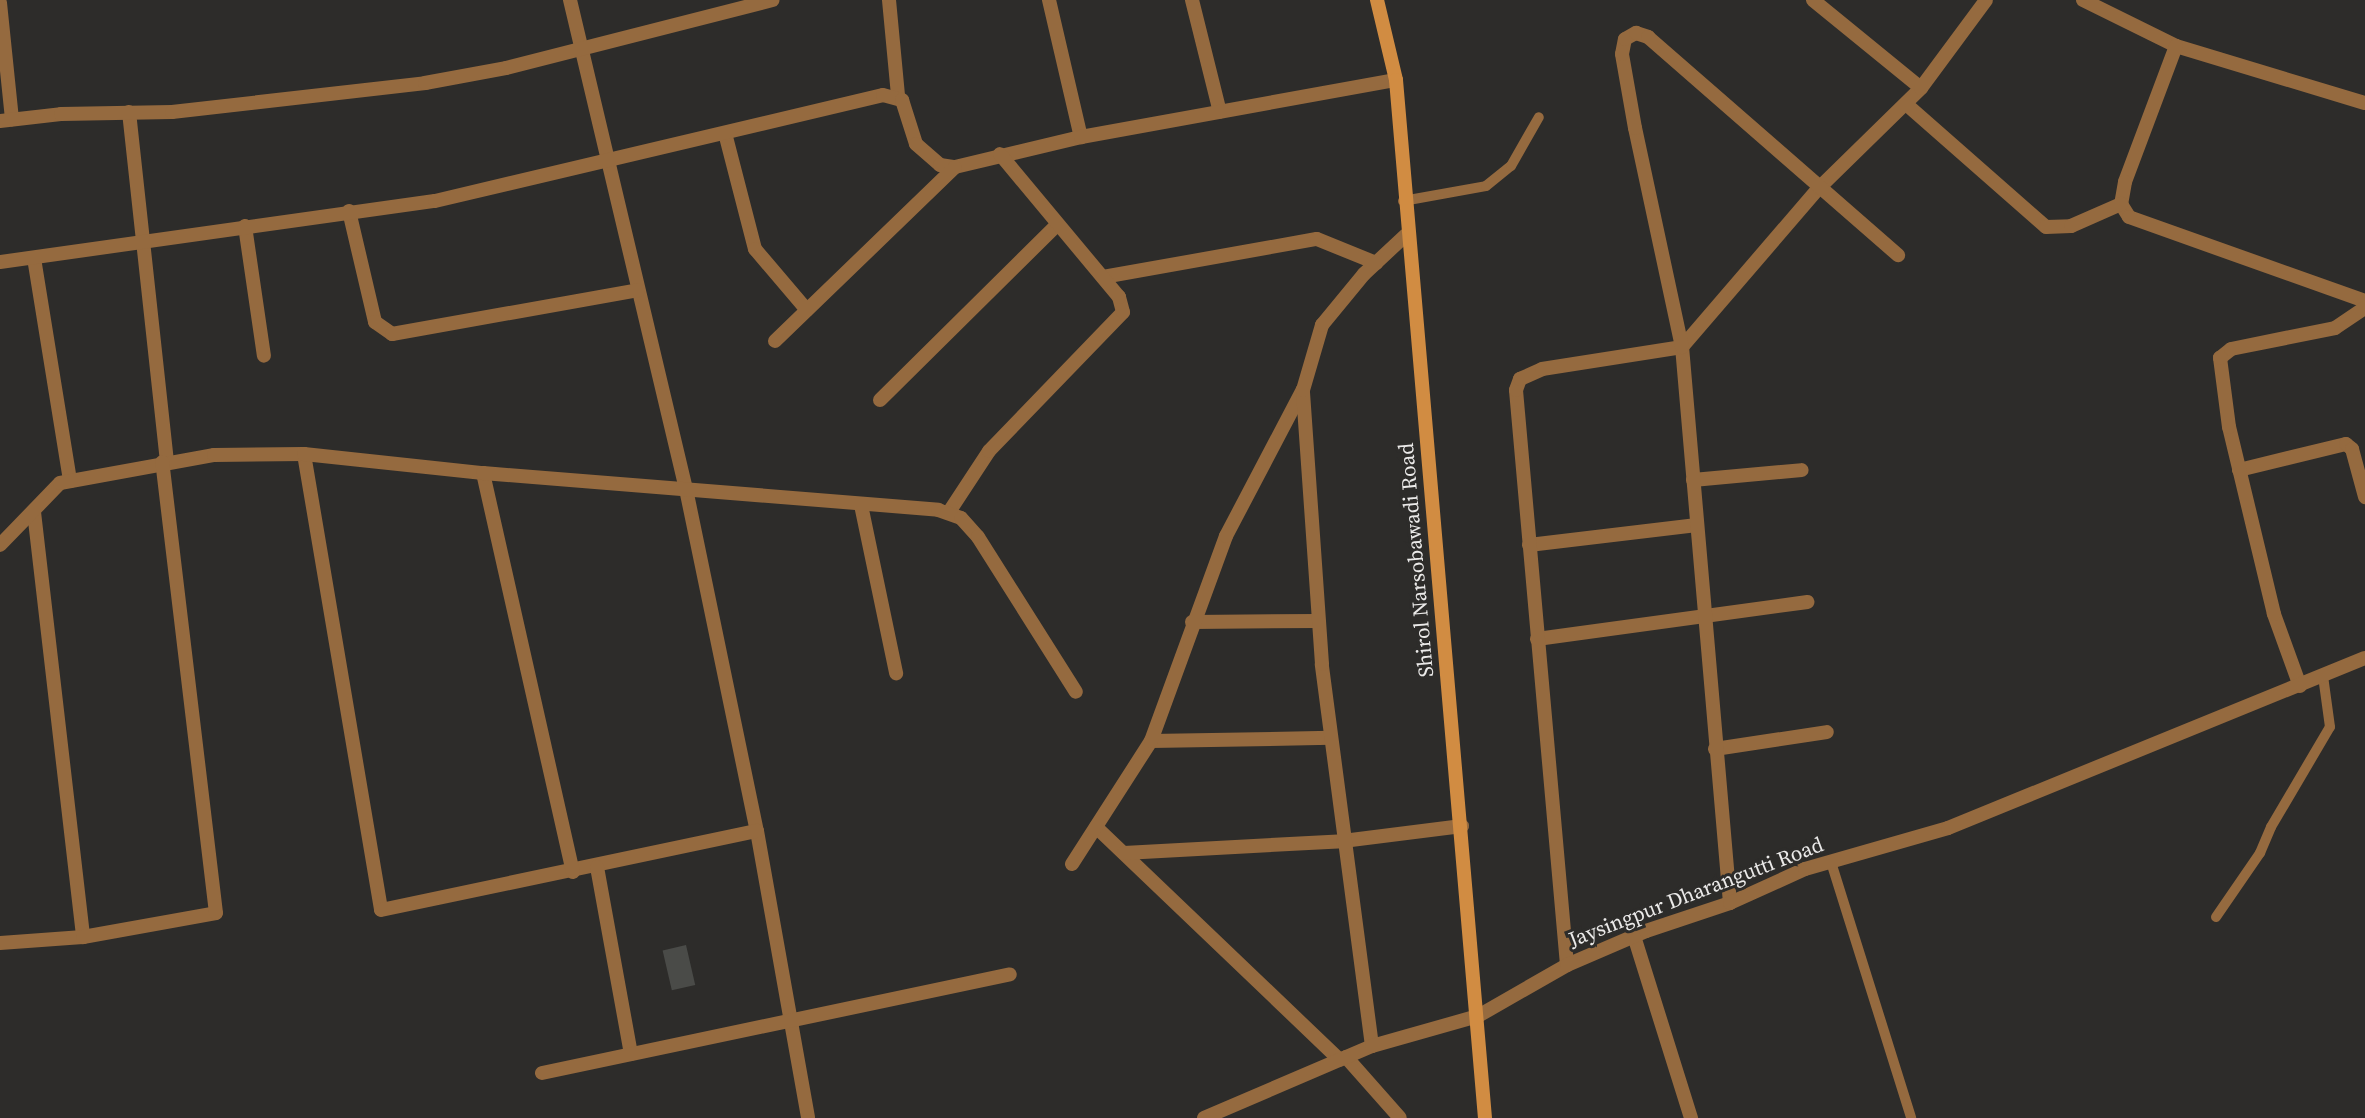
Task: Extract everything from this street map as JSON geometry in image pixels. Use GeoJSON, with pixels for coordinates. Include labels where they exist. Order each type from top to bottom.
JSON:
{"type":"FeatureCollection","features":[{"type":"Feature","properties":{"kind":"main road","name":"Shirol Narsobawadi Road"},"geometry":{"type":"LineString","coordinates":[[1377,0],[1396,80],[1403,201],[1462,826],[1485,1118]]}},
{"type":"Feature","properties":{"kind":"street"},"geometry":{"type":"LineString","coordinates":[[570,0],[605,162],[685,489],[757,831],[808,1118]]}},
{"type":"Feature","properties":{"kind":"street"},"geometry":{"type":"LineString","coordinates":[[0,3],[6,120],[172,112],[345,95],[506,68],[772,0]]}},
{"type":"Feature","properties":{"kind":"street"},"geometry":{"type":"LineString","coordinates":[[889,0],[898,96],[916,144],[940,165],[955,167],[1000,154],[1081,137],[1396,80]]}},
{"type":"Feature","properties":{"kind":"street"},"geometry":{"type":"LineString","coordinates":[[1049,0],[1081,137]]}},
{"type":"Feature","properties":{"kind":"street"},"geometry":{"type":"LineString","coordinates":[[1192,0],[1220,112]]}},
{"type":"Feature","properties":{"kind":"street"},"geometry":{"type":"LineString","coordinates":[[1813,0],[1920,88]]}},
{"type":"Feature","properties":{"kind":"street"},"geometry":{"type":"LineString","coordinates":[[1567,965],[1516,390],[1520,379],[1542,369],[1682,347],[1819,188],[1906,104],[1986,0]]}},
{"type":"Feature","properties":{"kind":"street"},"geometry":{"type":"LineString","coordinates":[[2082,0],[2176,46],[2365,103]]}},
{"type":"Feature","properties":{"kind":"street"},"geometry":{"type":"LineString","coordinates":[[1730,903],[1682,347],[1635,128],[1622,54],[1625,39],[1636,33],[1648,37],[1898,255]]}},
{"type":"Feature","properties":{"kind":"street"},"geometry":{"type":"LineString","coordinates":[[1906,104],[2046,227],[2071,226],[2121,205],[2176,46]]}},
{"type":"Feature","properties":{"kind":"street"},"geometry":{"type":"LineString","coordinates":[[0,262],[435,201],[883,95],[898,96]]}},
{"type":"Feature","properties":{"kind":"street"},"geometry":{"type":"LineString","coordinates":[[0,943],[83,937],[216,913],[129,112]]}},
{"type":"Feature","properties":{"kind":"street"},"geometry":{"type":"LineString","coordinates":[[725,133],[755,249],[807,310]]}},
{"type":"Feature","properties":{"kind":"street"},"geometry":{"type":"LineString","coordinates":[[949,512],[989,451],[1120,320],[1122,305],[1103,277],[1056,226],[1000,154]]}},
{"type":"Feature","properties":{"kind":"street"},"geometry":{"type":"LineString","coordinates":[[775,341],[955,167]]}},
{"type":"Feature","properties":{"kind":"street"},"geometry":{"type":"LineString","coordinates":[[2121,205],[2129,217],[2365,301]]}},
{"type":"Feature","properties":{"kind":"street"},"geometry":{"type":"LineString","coordinates":[[349,211],[375,322],[391,334],[638,290]]}},
{"type":"Feature","properties":{"kind":"street"},"geometry":{"type":"LineString","coordinates":[[245,226],[264,356]]}},
{"type":"Feature","properties":{"kind":"street"},"geometry":{"type":"LineString","coordinates":[[880,400],[1056,226]]}},
{"type":"Feature","properties":{"kind":"street"},"geometry":{"type":"LineString","coordinates":[[1072,864],[1151,741],[1192,622],[1226,536],[1303,390],[1322,324],[1376,263],[1406,235]]}},
{"type":"Feature","properties":{"kind":"street"},"geometry":{"type":"LineString","coordinates":[[1103,277],[1317,239],[1376,263]]}},
{"type":"Feature","properties":{"kind":"street"},"geometry":{"type":"LineString","coordinates":[[34,258],[70,481]]}},
{"type":"Feature","properties":{"kind":"street"},"geometry":{"type":"LineString","coordinates":[[2300,686],[2274,614],[2239,470],[2220,358],[2231,349],[2335,328],[2365,308]]}},
{"type":"Feature","properties":{"kind":"street"},"geometry":{"type":"LineString","coordinates":[[1303,390],[1318,621],[1343,841],[1372,1046]]}},
{"type":"Feature","properties":{"kind":"street"},"geometry":{"type":"LineString","coordinates":[[2239,470],[2346,444],[2352,449],[2365,497]]}},
{"type":"Feature","properties":{"kind":"street"},"geometry":{"type":"LineString","coordinates":[[304,454],[381,910],[597,867],[757,831]]}},
{"type":"Feature","properties":{"kind":"street"},"geometry":{"type":"LineString","coordinates":[[0,545],[61,483],[214,455],[304,454],[483,474],[949,512],[961,518],[978,537],[1076,692]]}},
{"type":"Feature","properties":{"kind":"street"},"geometry":{"type":"LineString","coordinates":[[1693,480],[1802,470]]}},
{"type":"Feature","properties":{"kind":"street"},"geometry":{"type":"LineString","coordinates":[[483,474],[573,872]]}},
{"type":"Feature","properties":{"kind":"street"},"geometry":{"type":"LineString","coordinates":[[861,505],[896,673]]}},
{"type":"Feature","properties":{"kind":"street"},"geometry":{"type":"LineString","coordinates":[[34,512],[83,937]]}},
{"type":"Feature","properties":{"kind":"street"},"geometry":{"type":"LineString","coordinates":[[1529,545],[1696,525]]}},
{"type":"Feature","properties":{"kind":"street"},"geometry":{"type":"LineString","coordinates":[[1537,639],[1704,619],[1807,602]]}},
{"type":"Feature","properties":{"kind":"street"},"geometry":{"type":"LineString","coordinates":[[1192,622],[1318,621]]}},
{"type":"Feature","properties":{"kind":"street","name":"Jaysingpur Dharangutti Road"},"geometry":{"type":"LineString","coordinates":[[1204,1118],[1372,1046],[1478,1016],[1567,965],[1634,936],[1730,903],[1831,862],[1948,828],[2365,658]]}},
{"type":"Feature","properties":{"kind":"street"},"geometry":{"type":"LineString","coordinates":[[1715,749],[1827,732]]}},
{"type":"Feature","properties":{"kind":"street"},"geometry":{"type":"LineString","coordinates":[[1151,741],[1331,738]]}},
{"type":"Feature","properties":{"kind":"street"},"geometry":{"type":"LineString","coordinates":[[1124,853],[1343,841],[1462,826]]}},
{"type":"Feature","properties":{"kind":"street"},"geometry":{"type":"LineString","coordinates":[[1096,827],[1343,1059],[1400,1118]]}},
{"type":"Feature","properties":{"kind":"street"},"geometry":{"type":"LineString","coordinates":[[597,867],[631,1054]]}},
{"type":"Feature","properties":{"kind":"street"},"geometry":{"type":"LineString","coordinates":[[1634,936],[1691,1118]]}},
{"type":"Feature","properties":{"kind":"street"},"geometry":{"type":"LineString","coordinates":[[542,1073],[1010,974]]}},
{"type":"Feature","properties":{"kind":"lane"},"geometry":{"type":"LineString","coordinates":[[1403,201],[1486,186],[1511,166],[1539,117]]}},
{"type":"Feature","properties":{"kind":"lane"},"geometry":{"type":"LineString","coordinates":[[2216,917],[2260,853],[2271,827],[2330,727],[2323,676]]}},
{"type":"Feature","properties":{"kind":"lane"},"geometry":{"type":"LineString","coordinates":[[1831,862],[1911,1118]]}},
{"type":"Feature","properties":{"kind":"building"},"geometry":{"type":"Polygon","coordinates":[[[686,945],[695,985],[672,990],[663,950],[686,945]]]}}]}
